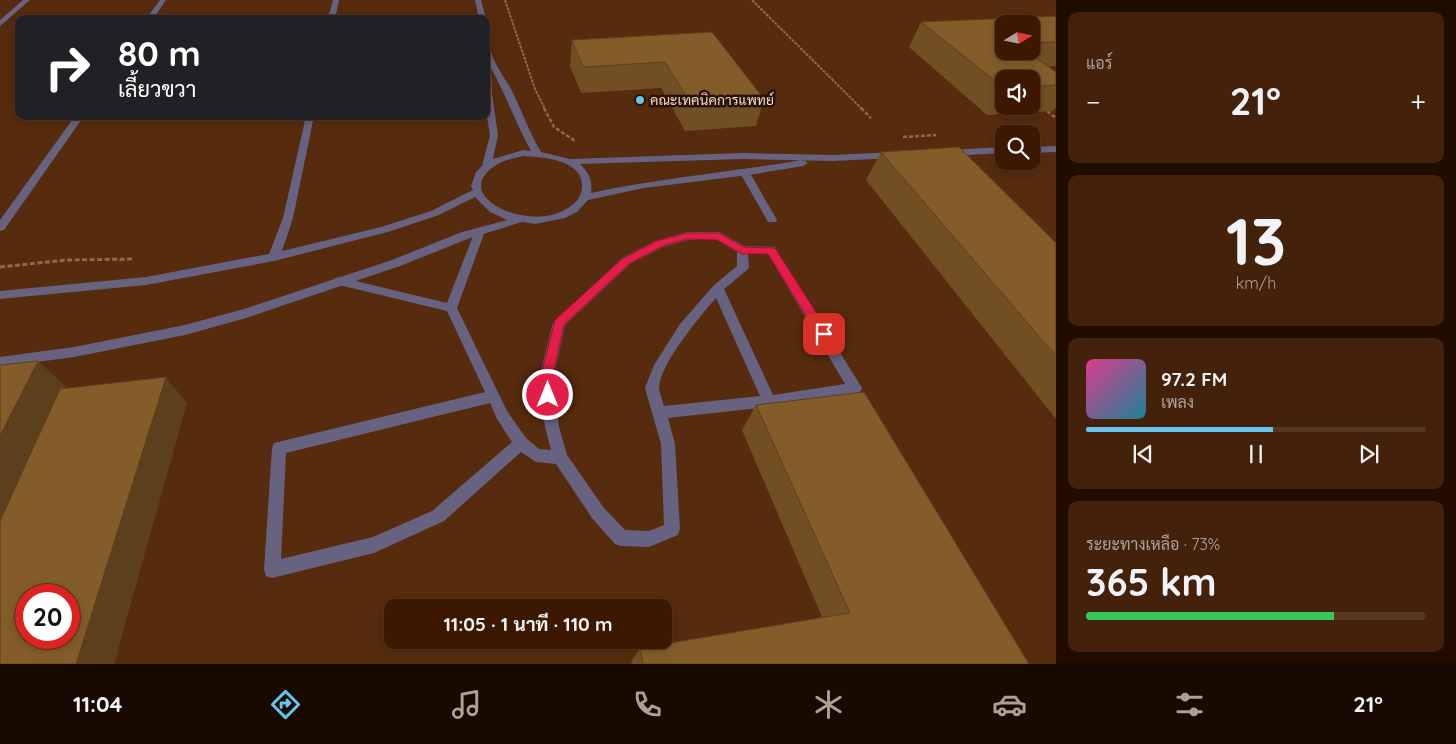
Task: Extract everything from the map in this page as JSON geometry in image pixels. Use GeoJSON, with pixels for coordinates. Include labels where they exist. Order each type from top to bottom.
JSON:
{"type":"FeatureCollection","features":[{"type":"Feature","properties":{"kind":"street"},"geometry":{"type":"LineString","coordinates":[[0,24],[27,0]]}},
{"type":"Feature","properties":{"kind":"street"},"geometry":{"type":"LineString","coordinates":[[152,15],[163,0]]}},
{"type":"Feature","properties":{"kind":"street"},"geometry":{"type":"LineString","coordinates":[[332,15],[336,0]]}},
{"type":"Feature","properties":{"kind":"street"},"geometry":{"type":"LineString","coordinates":[[478,0],[482,15]]}},
{"type":"Feature","properties":{"kind":"street"},"geometry":{"type":"LineString","coordinates":[[490,56],[525,132],[537,153]]}},
{"type":"Feature","properties":{"kind":"street"},"geometry":{"type":"LineString","coordinates":[[487,166],[494,135],[490,108]]}},
{"type":"Feature","properties":{"kind":"street"},"geometry":{"type":"LineString","coordinates":[[0,228],[77,120]]}},
{"type":"Feature","properties":{"kind":"street"},"geometry":{"type":"LineString","coordinates":[[274,257],[288,218],[309,120]]}},
{"type":"Feature","properties":{"kind":"street"},"geometry":{"type":"LineString","coordinates":[[1040,150],[1056,149]]}},
{"type":"Feature","properties":{"kind":"street"},"geometry":{"type":"LineString","coordinates":[[933,153],[995,150]]}},
{"type":"Feature","properties":{"kind":"street"},"geometry":{"type":"LineString","coordinates":[[537,153],[555,156],[570,162],[580,169],[586,178],[588,188],[584,198],[577,207],[558,216],[534,221],[518,220],[490,210],[481,201],[477,192],[476,183],[480,174],[487,166],[510,155],[537,153]]}},
{"type":"Feature","properties":{"kind":"street"},"geometry":{"type":"LineString","coordinates":[[570,162],[743,156],[833,158],[906,154]]}},
{"type":"Feature","properties":{"kind":"street"},"geometry":{"type":"LineString","coordinates":[[584,198],[644,185],[745,173],[833,158]]}},
{"type":"Feature","properties":{"kind":"street"},"geometry":{"type":"LineString","coordinates":[[745,173],[772,220]]}},
{"type":"Feature","properties":{"kind":"street"},"geometry":{"type":"LineString","coordinates":[[0,295],[146,281],[274,257],[401,224],[435,213],[477,192]]}},
{"type":"Feature","properties":{"kind":"street"},"geometry":{"type":"LineString","coordinates":[[0,362],[74,352],[185,330],[246,313],[480,231],[518,220]]}},
{"type":"Feature","properties":{"kind":"street"},"geometry":{"type":"LineString","coordinates":[[480,231],[451,308],[502,415],[521,443],[536,455],[560,458]]}},
{"type":"Feature","properties":{"kind":"street"},"geometry":{"type":"LineString","coordinates":[[659,413],[769,401],[855,388],[771,250],[742,250],[719,236],[687,236],[659,244],[626,261],[559,323],[546,379],[552,427],[560,458],[598,513],[621,538],[650,539],[672,529],[668,444],[659,413],[652,388],[659,369],[684,327],[718,288],[743,267],[742,250]]}},
{"type":"Feature","properties":{"kind":"street"},"geometry":{"type":"LineString","coordinates":[[339,281],[451,308]]}},
{"type":"Feature","properties":{"kind":"street"},"geometry":{"type":"LineString","coordinates":[[718,288],[769,401]]}},
{"type":"Feature","properties":{"kind":"street"},"geometry":{"type":"LineString","coordinates":[[494,396],[279,448],[272,570],[374,545],[438,516],[521,443]]}},
{"type":"Feature","properties":{"kind":"path"},"geometry":{"type":"LineString","coordinates":[[505,0],[535,89],[554,127],[578,142]]}},
{"type":"Feature","properties":{"kind":"path"},"geometry":{"type":"LineString","coordinates":[[752,0],[871,118]]}},
{"type":"Feature","properties":{"kind":"path"},"geometry":{"type":"LineString","coordinates":[[1047,111],[1056,118]]}},
{"type":"Feature","properties":{"kind":"path"},"geometry":{"type":"LineString","coordinates":[[900,137],[939,135]]}},
{"type":"Feature","properties":{"kind":"shaded area"},"geometry":{"type":"Polygon","coordinates":[[[0,0],[1056,0],[1056,664],[0,664],[0,0]]]}},
{"type":"Feature","properties":{"kind":"building"},"geometry":{"type":"Polygon","coordinates":[[[1056,16],[1056,42],[1040,43],[1040,17],[1056,16]]]}},
{"type":"Feature","properties":{"kind":"building"},"geometry":{"type":"Polygon","coordinates":[[[995,19],[995,60],[1039,60],[1056,72],[1056,85],[1040,86],[1040,70],[995,70],[995,81],[921,22],[995,19]]]}},
{"type":"Feature","properties":{"kind":"building"},"geometry":{"type":"Polygon","coordinates":[[[712,32],[764,99],[692,105],[665,62],[583,67],[572,40],[712,32]]]}},
{"type":"Feature","properties":{"kind":"building"},"geometry":{"type":"Polygon","coordinates":[[[959,147],[1056,243],[1056,356],[881,152],[959,147]]]}},
{"type":"Feature","properties":{"kind":"building"},"geometry":{"type":"Polygon","coordinates":[[[38,361],[0,436],[0,365],[38,361]]]}},
{"type":"Feature","properties":{"kind":"building"},"geometry":{"type":"Polygon","coordinates":[[[166,377],[76,664],[0,664],[0,521],[60,389],[166,377]]]}},
{"type":"Feature","properties":{"kind":"building"},"geometry":{"type":"Polygon","coordinates":[[[864,392],[1029,664],[643,664],[640,649],[672,649],[672,643],[850,613],[756,405],[864,392]]]}},
{"type":"Feature","properties":{"kind":"place","name":"คณะเทคนิคการแพทย์"},"geometry":{"type":"Point","coordinates":[640,100]}},
{"type":"Feature","properties":{"kind":"route"},"geometry":{"type":"LineString","coordinates":[[548,395],[546,379],[559,323],[626,261],[659,244],[687,236],[719,236],[742,250],[771,250],[824,334]]}}]}
